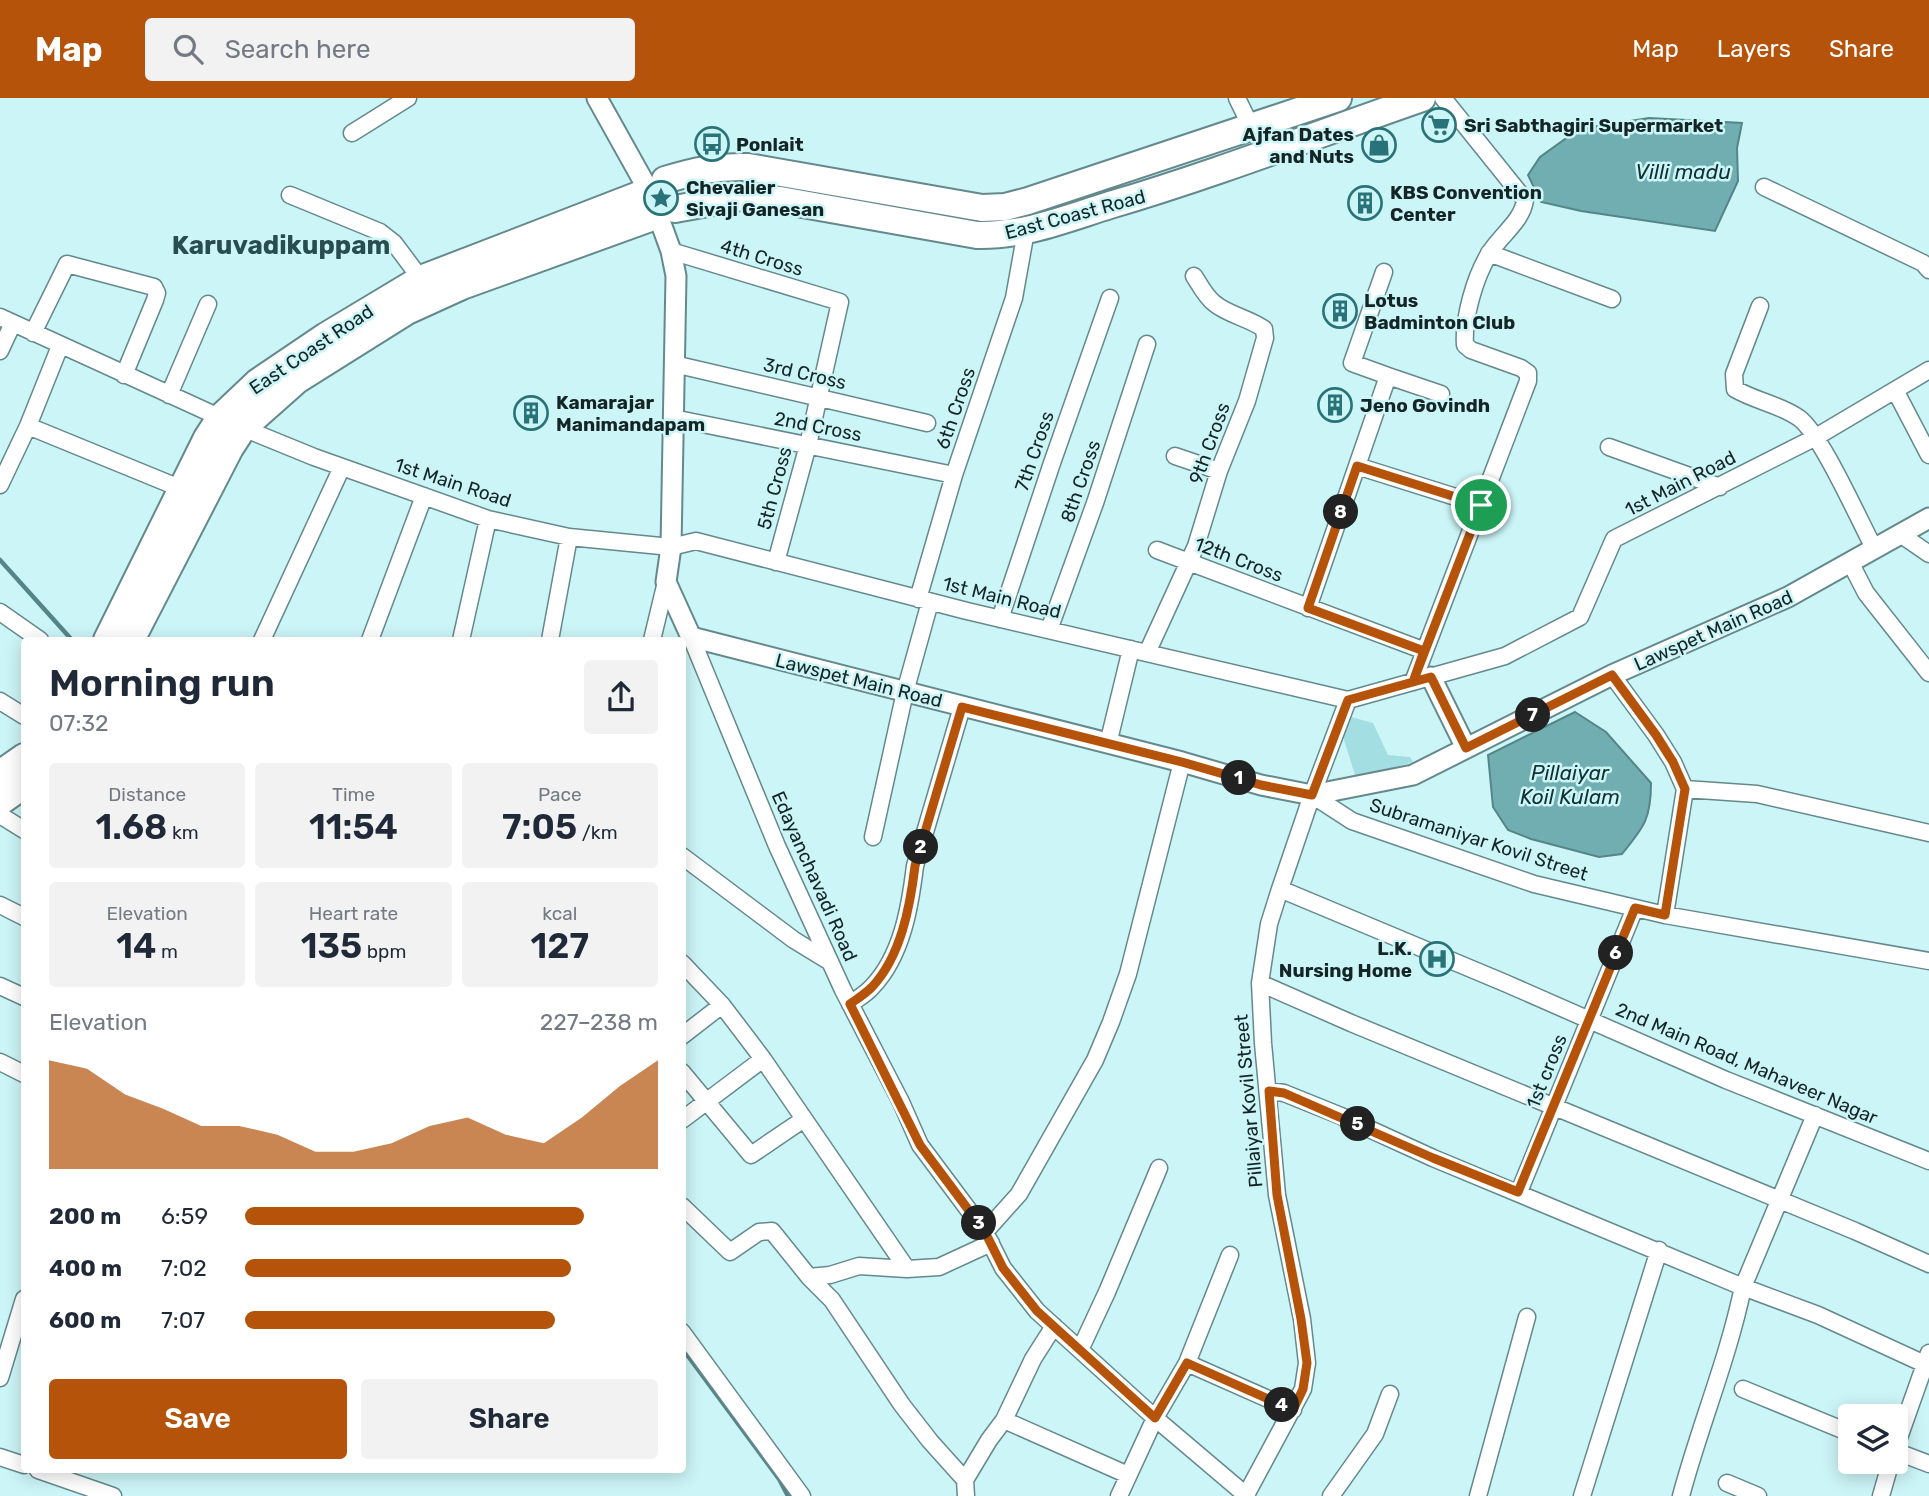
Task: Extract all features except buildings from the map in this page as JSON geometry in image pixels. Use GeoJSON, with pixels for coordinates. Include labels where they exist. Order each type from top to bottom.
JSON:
{"type":"FeatureCollection","features":[{"type":"Feature","properties":{"kind":"highway","name":"East Coast Road"},"geometry":{"type":"LineString","coordinates":[[108,637],[182,489],[232,423],[258,382],[326,336],[421,279],[650,186],[699,169],[721,166],[748,167],[982,208],[1005,207],[1338,98]]}},
{"type":"Feature","properties":{"kind":"highway","name":"East Coast Road"},"geometry":{"type":"LineString","coordinates":[[232,423],[407,311],[462,286],[662,215],[741,197],[780,200],[976,235],[1003,235],[1153,192],[1422,98]]}},
{"type":"Feature","properties":{"kind":"highway"},"geometry":{"type":"LineString","coordinates":[[670,183],[677,192],[678,204],[662,215],[641,209],[650,186],[670,183]]}},
{"type":"Feature","properties":{"kind":"highway","name":"East Coast Road"},"geometry":{"type":"LineString","coordinates":[[133,637],[230,448],[232,423]]}},
{"type":"Feature","properties":{"kind":"highway"},"geometry":{"type":"LineString","coordinates":[[0,774],[21,759]]}},
{"type":"Feature","properties":{"kind":"highway"},"geometry":{"type":"LineString","coordinates":[[0,802],[21,787]]}},
{"type":"Feature","properties":{"kind":"street"},"geometry":{"type":"LineString","coordinates":[[352,133],[408,98]]}},
{"type":"Feature","properties":{"kind":"street"},"geometry":{"type":"LineString","coordinates":[[597,98],[650,186]]}},
{"type":"Feature","properties":{"kind":"street"},"geometry":{"type":"LineString","coordinates":[[1237,98],[1251,127]]}},
{"type":"Feature","properties":{"kind":"street"},"geometry":{"type":"LineString","coordinates":[[1443,98],[1525,200],[1524,210],[1489,253],[1475,286],[1465,345],[1471,350],[1521,368],[1528,373],[1528,381],[1424,651],[1422,680],[1466,748]]}},
{"type":"Feature","properties":{"kind":"street"},"geometry":{"type":"LineString","coordinates":[[1764,187],[1923,263],[1929,270]]}},
{"type":"Feature","properties":{"kind":"street"},"geometry":{"type":"LineString","coordinates":[[290,194],[380,232],[394,243],[421,279]]}},
{"type":"Feature","properties":{"kind":"street"},"geometry":{"type":"LineString","coordinates":[[653,637],[671,547],[676,276],[662,215]]}},
{"type":"Feature","properties":{"kind":"street","name":"6th Cross"},"geometry":{"type":"LineString","coordinates":[[873,837],[954,475],[1014,298],[1026,230]]}},
{"type":"Feature","properties":{"kind":"street","name":"4th Cross"},"geometry":{"type":"LineString","coordinates":[[671,251],[840,302]]}},
{"type":"Feature","properties":{"kind":"street"},"geometry":{"type":"LineString","coordinates":[[1489,253],[1612,299]]}},
{"type":"Feature","properties":{"kind":"street"},"geometry":{"type":"LineString","coordinates":[[33,333],[66,264],[154,287],[157,293],[155,300],[124,375]]}},
{"type":"Feature","properties":{"kind":"street"},"geometry":{"type":"LineString","coordinates":[[1384,272],[1352,363],[1441,394]]}},
{"type":"Feature","properties":{"kind":"street","name":"9th Cross"},"geometry":{"type":"LineString","coordinates":[[1108,744],[1139,651],[1189,562],[1219,471],[1247,401],[1265,338],[1264,329],[1256,323],[1215,305],[1194,276]]}},
{"type":"Feature","properties":{"kind":"street","name":"7th Cross"},"geometry":{"type":"LineString","coordinates":[[1000,619],[1110,299]]}},
{"type":"Feature","properties":{"kind":"street","name":"5th Cross"},"geometry":{"type":"LineString","coordinates":[[776,562],[808,445],[840,302]]}},
{"type":"Feature","properties":{"kind":"street"},"geometry":{"type":"LineString","coordinates":[[169,395],[208,304]]}},
{"type":"Feature","properties":{"kind":"street"},"geometry":{"type":"LineString","coordinates":[[1760,306],[1734,374],[1735,389],[1792,413],[1802,420],[1816,437],[1874,548]]}},
{"type":"Feature","properties":{"kind":"street"},"geometry":{"type":"LineString","coordinates":[[0,351],[7,320]]}},
{"type":"Feature","properties":{"kind":"street","name":"1st Main Road"},"geometry":{"type":"LineString","coordinates":[[7,320],[232,423],[342,467],[488,519],[569,537],[671,547],[696,541],[1000,619],[1348,700],[1504,656],[1580,617],[1614,539],[1816,437],[1929,370]]}},
{"type":"Feature","properties":{"kind":"street","name":"8th Cross"},"geometry":{"type":"LineString","coordinates":[[1049,630],[1095,503],[1147,344]]}},
{"type":"Feature","properties":{"kind":"street"},"geometry":{"type":"LineString","coordinates":[[2,474],[28,426],[60,346]]}},
{"type":"Feature","properties":{"kind":"street","name":"3rd Cross"},"geometry":{"type":"LineString","coordinates":[[674,364],[927,423]]}},
{"type":"Feature","properties":{"kind":"street"},"geometry":{"type":"LineString","coordinates":[[1308,608],[1388,376]]}},
{"type":"Feature","properties":{"kind":"street"},"geometry":{"type":"LineString","coordinates":[[1895,390],[1929,455]]}},
{"type":"Feature","properties":{"kind":"street","name":"2nd Cross"},"geometry":{"type":"LineString","coordinates":[[673,418],[954,475]]}},
{"type":"Feature","properties":{"kind":"street"},"geometry":{"type":"LineString","coordinates":[[28,426],[182,489]]}},
{"type":"Feature","properties":{"kind":"street"},"geometry":{"type":"LineString","coordinates":[[1609,447],[1720,487]]}},
{"type":"Feature","properties":{"kind":"street"},"geometry":{"type":"LineString","coordinates":[[1175,457],[1219,471]]}},
{"type":"Feature","properties":{"kind":"street"},"geometry":{"type":"LineString","coordinates":[[1357,466],[1481,505]]}},
{"type":"Feature","properties":{"kind":"street"},"geometry":{"type":"LineString","coordinates":[[263,637],[342,467]]}},
{"type":"Feature","properties":{"kind":"street"},"geometry":{"type":"LineString","coordinates":[[371,637],[424,496]]}},
{"type":"Feature","properties":{"kind":"street","name":"Lawspet Main Road"},"geometry":{"type":"LineString","coordinates":[[691,638],[1182,762],[1261,785],[1312,795],[1413,775],[1612,675],[1788,597],[1929,517]]}},
{"type":"Feature","properties":{"kind":"street"},"geometry":{"type":"LineString","coordinates":[[462,637],[488,519]]}},
{"type":"Feature","properties":{"kind":"street"},"geometry":{"type":"LineString","coordinates":[[1900,534],[1929,554]]}},
{"type":"Feature","properties":{"kind":"street"},"geometry":{"type":"LineString","coordinates":[[552,637],[569,537]]}},
{"type":"Feature","properties":{"kind":"street","name":"12th Cross"},"geometry":{"type":"LineString","coordinates":[[1157,550],[1424,651]]}},
{"type":"Feature","properties":{"kind":"street"},"geometry":{"type":"LineString","coordinates":[[1850,562],[1866,593],[1929,673]]}},
{"type":"Feature","properties":{"kind":"street"},"geometry":{"type":"LineString","coordinates":[[666,582],[691,638]]}},
{"type":"Feature","properties":{"kind":"street"},"geometry":{"type":"LineString","coordinates":[[0,612],[36,637]]}},
{"type":"Feature","properties":{"kind":"street","name":"Edayanchavadi Road"},"geometry":{"type":"LineString","coordinates":[[691,638],[777,846],[850,1004],[920,1145],[988,1238],[1003,1268],[1037,1311],[1155,1418],[1247,1496]]}},
{"type":"Feature","properties":{"kind":"street"},"geometry":{"type":"LineString","coordinates":[[1612,675],[1656,735],[1673,762],[1685,789],[1665,915]]}},
{"type":"Feature","properties":{"kind":"street","name":"Pillaiyar Kovil Street"},"geometry":{"type":"LineString","coordinates":[[1247,1496],[1303,1389],[1307,1363],[1277,1195],[1263,1043],[1261,983],[1269,924],[1280,888],[1348,700]]}},
{"type":"Feature","properties":{"kind":"street"},"geometry":{"type":"LineString","coordinates":[[0,701],[21,714]]}},
{"type":"Feature","properties":{"kind":"street"},"geometry":{"type":"LineString","coordinates":[[850,1004],[871,988],[887,968],[897,948],[915,866],[962,707]]}},
{"type":"Feature","properties":{"kind":"street"},"geometry":{"type":"LineString","coordinates":[[809,1277],[830,1275],[859,1266],[907,1269],[939,1267],[988,1238],[1019,1194],[1095,1060],[1111,1022],[1128,974],[1182,762]]}},
{"type":"Feature","properties":{"kind":"street"},"geometry":{"type":"LineString","coordinates":[[1685,789],[1757,794],[1929,833]]}},
{"type":"Feature","properties":{"kind":"street","name":"Subramaniyar Kovil Street"},"geometry":{"type":"LineString","coordinates":[[1312,795],[1353,821],[1534,884],[1665,915],[1929,961]]}},
{"type":"Feature","properties":{"kind":"street"},"geometry":{"type":"LineString","coordinates":[[0,815],[21,828]]}},
{"type":"Feature","properties":{"kind":"street"},"geometry":{"type":"LineString","coordinates":[[686,859],[794,940],[830,962]]}},
{"type":"Feature","properties":{"kind":"street","name":"2nd Main Road, Mahaveer Nagar"},"geometry":{"type":"LineString","coordinates":[[1280,888],[1726,1080],[1929,1161]]}},
{"type":"Feature","properties":{"kind":"street"},"geometry":{"type":"LineString","coordinates":[[0,905],[21,916]]}},
{"type":"Feature","properties":{"kind":"street","name":"1st cross"},"geometry":{"type":"LineString","coordinates":[[1518,1192],[1635,908]]}},
{"type":"Feature","properties":{"kind":"street"},"geometry":{"type":"LineString","coordinates":[[686,967],[722,1005],[763,1059],[907,1269]]}},
{"type":"Feature","properties":{"kind":"street"},"geometry":{"type":"LineString","coordinates":[[1261,983],[1929,1264]]}},
{"type":"Feature","properties":{"kind":"street"},"geometry":{"type":"LineString","coordinates":[[0,986],[21,996]]}},
{"type":"Feature","properties":{"kind":"street"},"geometry":{"type":"LineString","coordinates":[[686,1033],[722,1005]]}},
{"type":"Feature","properties":{"kind":"street"},"geometry":{"type":"LineString","coordinates":[[686,1117],[763,1059]]}},
{"type":"Feature","properties":{"kind":"street"},"geometry":{"type":"LineString","coordinates":[[0,1062],[21,1072]]}},
{"type":"Feature","properties":{"kind":"street"},"geometry":{"type":"LineString","coordinates":[[686,1077],[751,1155],[804,1119]]}},
{"type":"Feature","properties":{"kind":"street"},"geometry":{"type":"LineString","coordinates":[[1269,1091],[1284,1093],[1433,1158],[1928,1361],[1908,1415]]}},
{"type":"Feature","properties":{"kind":"street"},"geometry":{"type":"LineString","coordinates":[[1681,1496],[1693,1451],[1734,1333],[1743,1287],[1815,1115]]}},
{"type":"Feature","properties":{"kind":"street"},"geometry":{"type":"LineString","coordinates":[[1080,1350],[1159,1168]]}},
{"type":"Feature","properties":{"kind":"street"},"geometry":{"type":"LineString","coordinates":[[686,1210],[730,1252],[759,1232],[772,1231],[809,1277],[832,1300],[902,1405],[965,1488],[1054,1326]]}},
{"type":"Feature","properties":{"kind":"street"},"geometry":{"type":"LineString","coordinates":[[1582,1496],[1659,1250]]}},
{"type":"Feature","properties":{"kind":"street"},"geometry":{"type":"LineString","coordinates":[[1119,1496],[1155,1418],[1187,1363],[1230,1255]]}},
{"type":"Feature","properties":{"kind":"street"},"geometry":{"type":"LineString","coordinates":[[0,1378],[21,1309]]}},
{"type":"Feature","properties":{"kind":"street"},"geometry":{"type":"LineString","coordinates":[[1478,1496],[1527,1317]]}},
{"type":"Feature","properties":{"kind":"street"},"geometry":{"type":"LineString","coordinates":[[686,1337],[802,1496]]}},
{"type":"Feature","properties":{"kind":"street"},"geometry":{"type":"LineString","coordinates":[[1187,1363],[1293,1410]]}},
{"type":"Feature","properties":{"kind":"street"},"geometry":{"type":"LineString","coordinates":[[1743,1390],[1838,1428]]}},
{"type":"Feature","properties":{"kind":"street"},"geometry":{"type":"LineString","coordinates":[[1331,1496],[1375,1434],[1390,1394]]}},
{"type":"Feature","properties":{"kind":"street"},"geometry":{"type":"LineString","coordinates":[[1004,1420],[1128,1475]]}},
{"type":"Feature","properties":{"kind":"street"},"geometry":{"type":"LineString","coordinates":[[1908,1455],[1929,1464]]}},
{"type":"Feature","properties":{"kind":"street"},"geometry":{"type":"LineString","coordinates":[[0,1457],[21,1464]]}},
{"type":"Feature","properties":{"kind":"street"},"geometry":{"type":"LineString","coordinates":[[47,1473],[113,1496]]}},
{"type":"Feature","properties":{"kind":"street"},"geometry":{"type":"LineString","coordinates":[[1881,1496],[1887,1474]]}},
{"type":"Feature","properties":{"kind":"street"},"geometry":{"type":"LineString","coordinates":[[1727,1483],[1758,1496]]}},
{"type":"Feature","properties":{"kind":"shaded area"},"geometry":{"type":"Polygon","coordinates":[[[1347,716],[1373,723],[1388,755],[1410,757],[1413,762],[1356,778],[1339,724],[1347,716]]]}},
{"type":"Feature","properties":{"kind":"water","name":"Villi madu"},"geometry":{"type":"Polygon","coordinates":[[[1649,118],[1742,123],[1737,148],[1738,181],[1715,231],[1581,211],[1541,202],[1528,175],[1540,157],[1579,129],[1649,118]]]}},
{"type":"Feature","properties":{"kind":"water","name":"Pillaiyar Koil Kulam"},"geometry":{"type":"Polygon","coordinates":[[[1575,712],[1606,732],[1651,783],[1650,805],[1645,822],[1622,854],[1599,857],[1531,839],[1508,830],[1493,807],[1488,755],[1575,712]]]}},
{"type":"Feature","properties":{"kind":"waterway"},"geometry":{"type":"LineString","coordinates":[[0,560],[69,637]]}},
{"type":"Feature","properties":{"kind":"waterway"},"geometry":{"type":"LineString","coordinates":[[686,1353],[779,1479],[788,1496]]}},
{"type":"Feature","properties":{"kind":"place","name":"Sri Sabthagiri Supermarket"},"geometry":{"type":"Point","coordinates":[1439,125]}},
{"type":"Feature","properties":{"kind":"place","name":"Ponlait"},"geometry":{"type":"Point","coordinates":[712,144]}},
{"type":"Feature","properties":{"kind":"place","name":"Ajfan Dates and Nuts"},"geometry":{"type":"Point","coordinates":[1379,145]}},
{"type":"Feature","properties":{"kind":"place","name":"Chevalier Sivaji Ganesan"},"geometry":{"type":"Point","coordinates":[661,198]}},
{"type":"Feature","properties":{"kind":"place","name":"KBS Convention Center"},"geometry":{"type":"Point","coordinates":[1365,203]}},
{"type":"Feature","properties":{"kind":"place","name":"Lotus Badminton Club"},"geometry":{"type":"Point","coordinates":[1340,311]}},
{"type":"Feature","properties":{"kind":"place","name":"Jeno Govindh"},"geometry":{"type":"Point","coordinates":[1335,405]}},
{"type":"Feature","properties":{"kind":"place","name":"Kamarajar Manimandapam"},"geometry":{"type":"Point","coordinates":[531,413]}},
{"type":"Feature","properties":{"kind":"place","name":"L.K. Nursing Home"},"geometry":{"type":"Point","coordinates":[1437,959]}},
{"type":"Feature","properties":{"kind":"district","name":"Karuvadikuppam"},"geometry":{"type":"Point","coordinates":[281,245]}},
{"type":"Feature","properties":{"kind":"route"},"geometry":{"type":"LineString","coordinates":[[1481,505],[1357,466],[1308,608],[1424,651],[1413,682],[1431,677],[1466,748],[1612,675],[1656,735],[1673,762],[1685,789],[1665,915],[1635,908],[1518,1192],[1284,1093],[1269,1091],[1277,1195],[1295,1283],[1307,1363],[1303,1389],[1293,1410],[1187,1363],[1155,1418],[1037,1311],[1003,1268],[985,1232],[920,1145],[901,1102],[850,1004],[871,988],[887,968],[897,948],[915,866],[962,707],[1182,762],[1261,785],[1312,795],[1348,700],[1413,682],[1481,505]]}}]}
